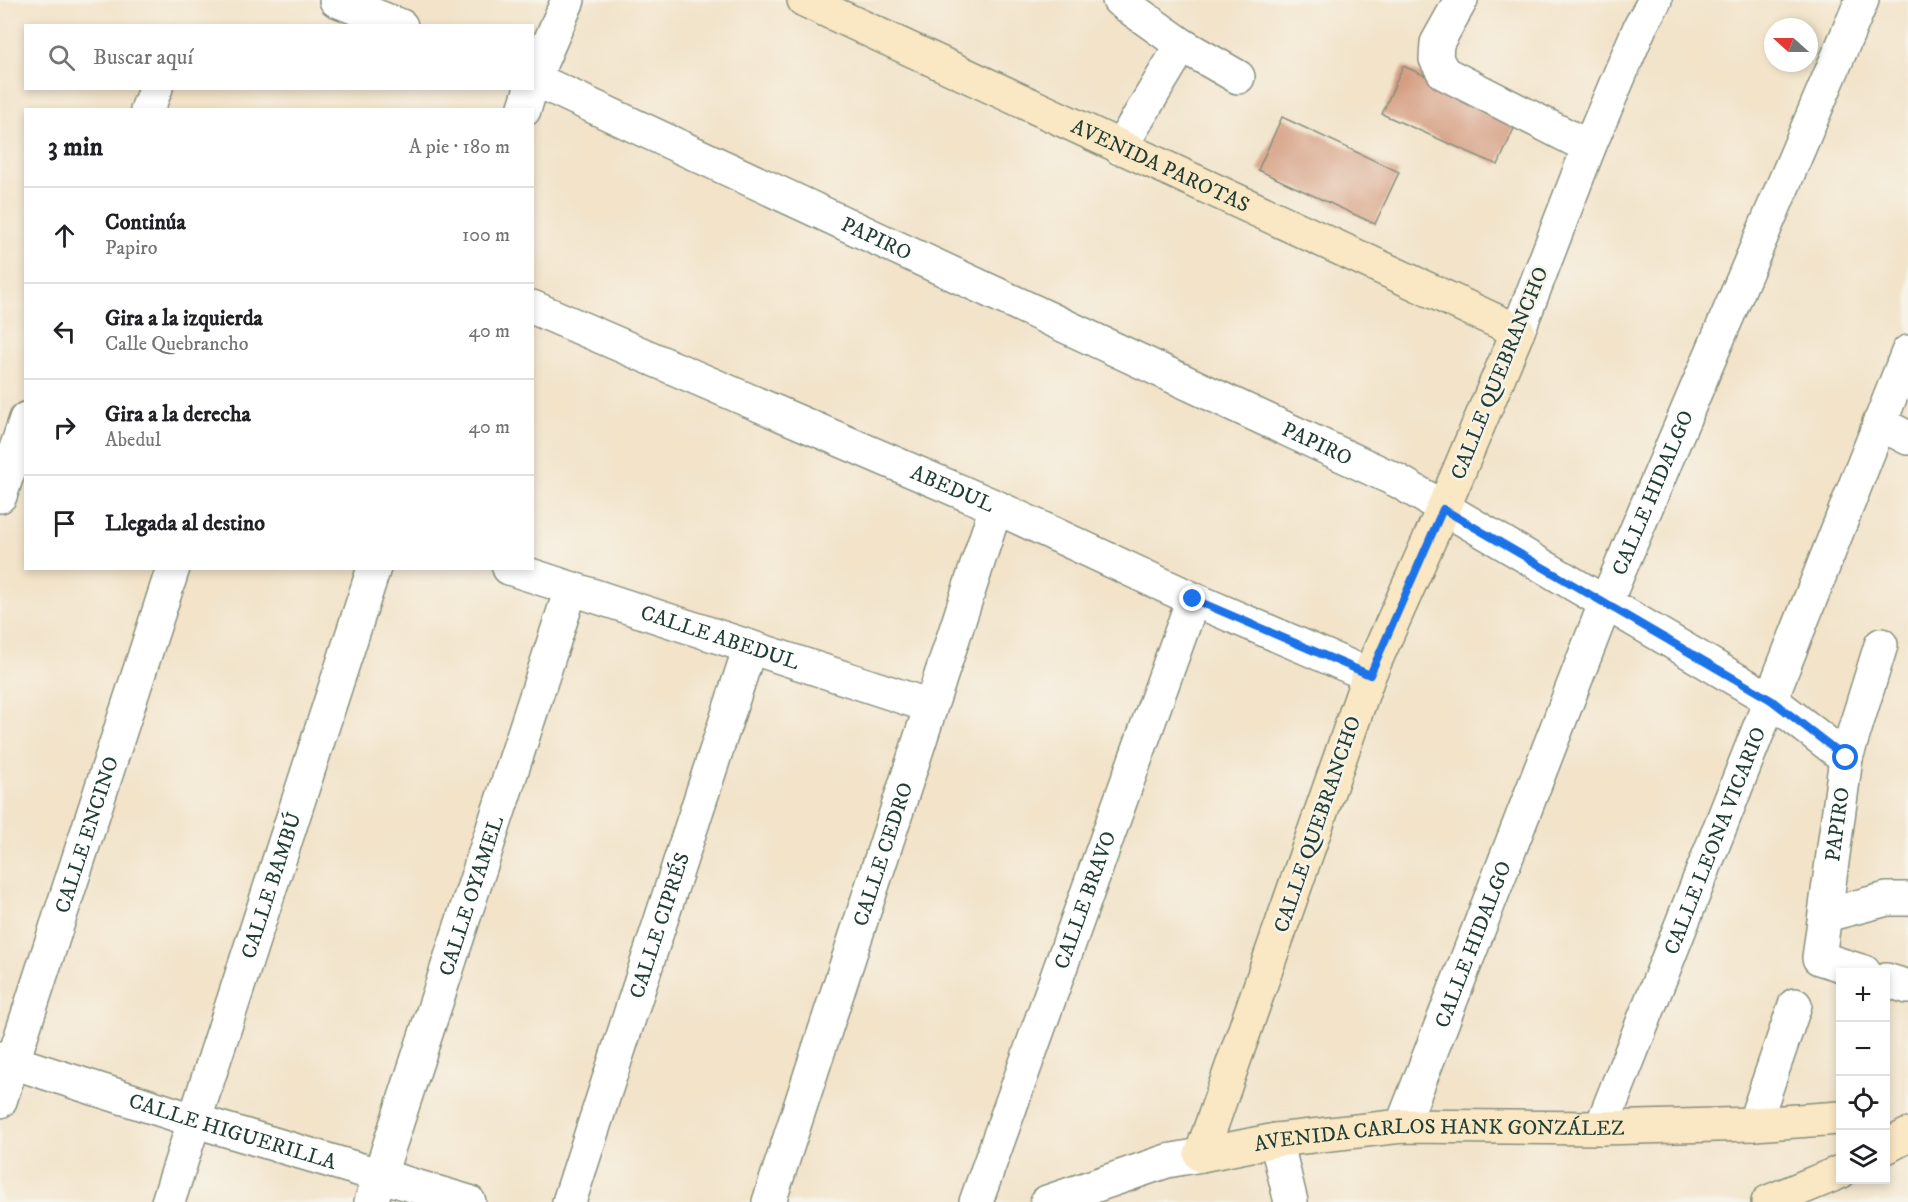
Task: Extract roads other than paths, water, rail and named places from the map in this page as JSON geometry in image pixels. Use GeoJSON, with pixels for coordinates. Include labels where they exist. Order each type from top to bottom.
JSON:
{"type":"FeatureCollection","features":[{"type":"Feature","properties":{"kind":"street"},"geometry":{"type":"LineString","coordinates":[[336,0],[396,24]]}},
{"type":"Feature","properties":{"kind":"street"},"geometry":{"type":"LineString","coordinates":[[534,77],[568,0]]}},
{"type":"Feature","properties":{"kind":"street","name":"AVENIDA PAROTAS"},"geometry":{"type":"LineString","coordinates":[[804,0],[1518,331]]}},
{"type":"Feature","properties":{"kind":"street"},"geometry":{"type":"LineString","coordinates":[[1119,0],[1182,45],[1238,77]]}},
{"type":"Feature","properties":{"kind":"street"},"geometry":{"type":"LineString","coordinates":[[1460,0],[1437,43],[1436,59],[1444,73],[1589,147]]}},
{"type":"Feature","properties":{"kind":"street","name":"CALLE QUEBRANCHO"},"geometry":{"type":"LineString","coordinates":[[1201,1155],[1370,675],[1518,331],[1589,147],[1640,27],[1655,0]]}},
{"type":"Feature","properties":{"kind":"street","name":"CALLE HIDALGO"},"geometry":{"type":"LineString","coordinates":[[1402,1126],[1605,604],[1862,0]]}},
{"type":"Feature","properties":{"kind":"street"},"geometry":{"type":"LineString","coordinates":[[1120,148],[1182,45]]}},
{"type":"Feature","properties":{"kind":"street","name":"PAPIRO"},"geometry":{"type":"LineString","coordinates":[[534,83],[1398,481],[1771,700],[1846,758],[1819,958],[1851,968]]}},
{"type":"Feature","properties":{"kind":"street"},"geometry":{"type":"LineString","coordinates":[[148,108],[155,90]]}},
{"type":"Feature","properties":{"kind":"street"},"geometry":{"type":"LineString","coordinates":[[525,108],[530,90]]}},
{"type":"Feature","properties":{"kind":"street","name":"ABEDUL"},"geometry":{"type":"LineString","coordinates":[[534,308],[996,507],[1193,599],[1370,675]]}},
{"type":"Feature","properties":{"kind":"street","name":"CALLE LEONA VICARIO"},"geometry":{"type":"LineString","coordinates":[[1601,1128],[1879,423],[1907,358]]}},
{"type":"Feature","properties":{"kind":"street"},"geometry":{"type":"LineString","coordinates":[[0,406],[24,416]]}},
{"type":"Feature","properties":{"kind":"street"},"geometry":{"type":"LineString","coordinates":[[0,496],[24,423]]}},
{"type":"Feature","properties":{"kind":"street"},"geometry":{"type":"LineString","coordinates":[[1879,423],[1908,438]]}},
{"type":"Feature","properties":{"kind":"street","name":"CALLE CEDRO"},"geometry":{"type":"LineString","coordinates":[[769,1202],[996,507]]}},
{"type":"Feature","properties":{"kind":"street","name":"CALLE ENCINO"},"geometry":{"type":"LineString","coordinates":[[0,1101],[6,1060],[172,570]]}},
{"type":"Feature","properties":{"kind":"street","name":"CALLE BAMBÚ"},"geometry":{"type":"LineString","coordinates":[[168,1202],[373,570]]}},
{"type":"Feature","properties":{"kind":"street","name":"CALLE ABEDUL"},"geometry":{"type":"LineString","coordinates":[[515,570],[930,706]]}},
{"type":"Feature","properties":{"kind":"street","name":"CALLE OYAMEL"},"geometry":{"type":"LineString","coordinates":[[375,1188],[571,589]]}},
{"type":"Feature","properties":{"kind":"street","name":"CALLE BRAVO"},"geometry":{"type":"LineString","coordinates":[[976,1202],[1193,599]]}},
{"type":"Feature","properties":{"kind":"street"},"geometry":{"type":"LineString","coordinates":[[1846,758],[1881,645]]}},
{"type":"Feature","properties":{"kind":"street","name":"CALLE CIPRÉS"},"geometry":{"type":"LineString","coordinates":[[569,1202],[750,647]]}},
{"type":"Feature","properties":{"kind":"street"},"geometry":{"type":"LineString","coordinates":[[1826,915],[1887,899],[1908,899]]}},
{"type":"Feature","properties":{"kind":"street"},"geometry":{"type":"LineString","coordinates":[[1890,981],[1908,987]]}},
{"type":"Feature","properties":{"kind":"street"},"geometry":{"type":"LineString","coordinates":[[1754,1124],[1795,1005]]}},
{"type":"Feature","properties":{"kind":"street","name":"CALLE HIGUERILLA"},"geometry":{"type":"LineString","coordinates":[[6,1060],[196,1121],[375,1188],[469,1202]]}},
{"type":"Feature","properties":{"kind":"street","name":"AVENIDA CARLOS HANK GONZÁLEZ"},"geometry":{"type":"LineString","coordinates":[[1047,1202],[1167,1161],[1276,1140],[1402,1126],[1601,1128],[1754,1124],[1836,1118]]}},
{"type":"Feature","properties":{"kind":"street"},"geometry":{"type":"LineString","coordinates":[[1890,1119],[1908,1119]]}},
{"type":"Feature","properties":{"kind":"street"},"geometry":{"type":"LineString","coordinates":[[1890,1145],[1908,1135]]}},
{"type":"Feature","properties":{"kind":"street"},"geometry":{"type":"LineString","coordinates":[[1276,1140],[1291,1202]]}},
{"type":"Feature","properties":{"kind":"street"},"geometry":{"type":"LineString","coordinates":[[1768,1202],[1836,1174]]}}]}
